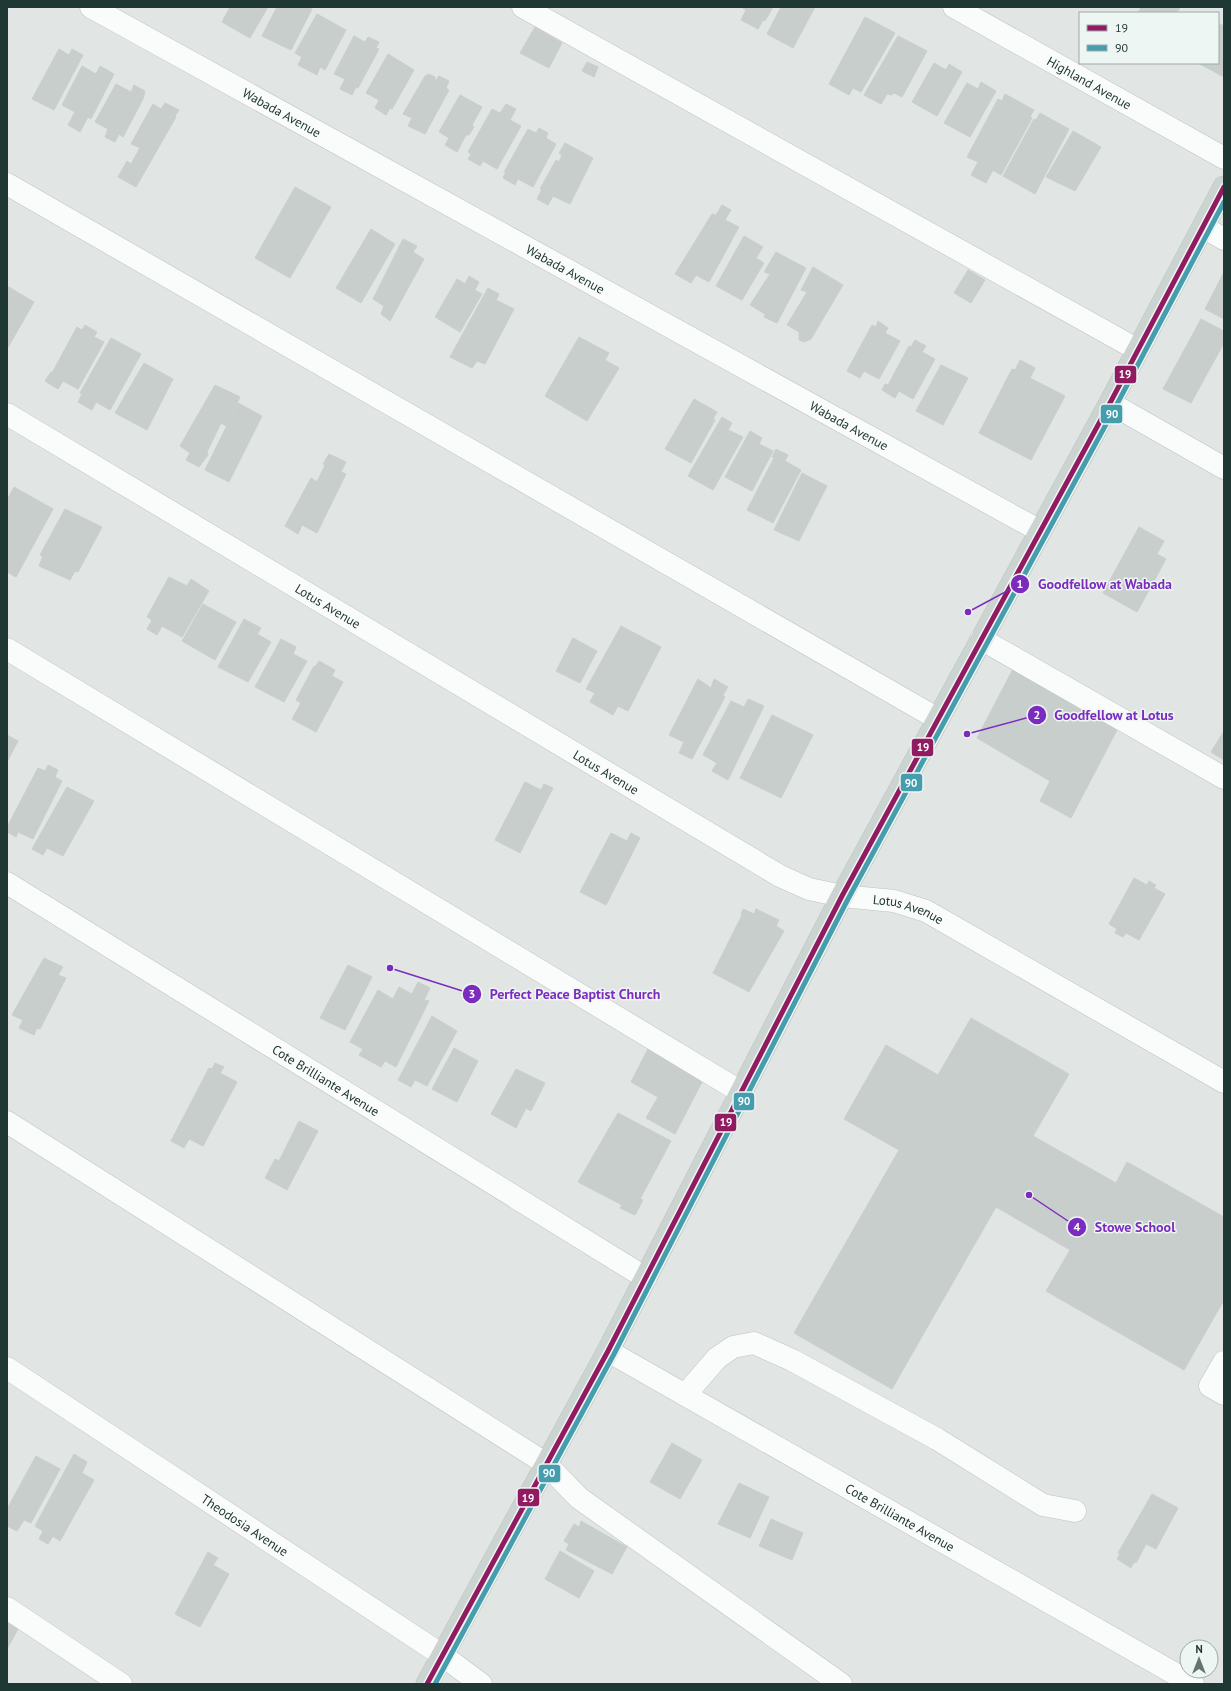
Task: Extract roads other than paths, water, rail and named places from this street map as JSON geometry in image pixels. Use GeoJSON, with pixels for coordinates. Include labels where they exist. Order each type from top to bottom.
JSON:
{"type":"FeatureCollection","features":[{"type":"Feature","properties":{"kind":"main road"},"geometry":{"type":"LineString","coordinates":[[427,1684],[545,1464],[608,1351],[842,896],[1110,404],[1224,187]]}},
{"type":"Feature","properties":{"kind":"street","name":"Wabada Avenue"},"geometry":{"type":"LineString","coordinates":[[91,7],[1040,531]]}},
{"type":"Feature","properties":{"kind":"street"},"geometry":{"type":"LineString","coordinates":[[523,7],[1138,350]]}},
{"type":"Feature","properties":{"kind":"street","name":"Highland Avenue"},"geometry":{"type":"LineString","coordinates":[[954,7],[1224,158]]}},
{"type":"Feature","properties":{"kind":"street"},"geometry":{"type":"LineString","coordinates":[[7,184],[938,719]]}},
{"type":"Feature","properties":{"kind":"street"},"geometry":{"type":"LineString","coordinates":[[1203,227],[1224,239]]}},
{"type":"Feature","properties":{"kind":"street"},"geometry":{"type":"LineString","coordinates":[[1110,404],[1224,468]]}},
{"type":"Feature","properties":{"kind":"street","name":"Lotus Avenue"},"geometry":{"type":"LineString","coordinates":[[7,414],[780,876],[808,889],[842,896],[894,901],[926,911],[1224,1082]]}},
{"type":"Feature","properties":{"kind":"street"},"geometry":{"type":"LineString","coordinates":[[981,639],[1224,778]]}},
{"type":"Feature","properties":{"kind":"street"},"geometry":{"type":"LineString","coordinates":[[7,649],[741,1092]]}},
{"type":"Feature","properties":{"kind":"street","name":"Cote Brilliante Avenue"},"geometry":{"type":"LineString","coordinates":[[7,883],[646,1278]]}},
{"type":"Feature","properties":{"kind":"street"},"geometry":{"type":"LineString","coordinates":[[7,1122],[545,1464],[579,1498],[841,1684]]}},
{"type":"Feature","properties":{"kind":"street"},"geometry":{"type":"LineString","coordinates":[[685,1394],[717,1358],[732,1347],[754,1343],[792,1360],[937,1439],[1042,1505],[1075,1511]]}},
{"type":"Feature","properties":{"kind":"street","name":"Cote Brilliante Avenue"},"geometry":{"type":"LineString","coordinates":[[608,1351],[1193,1684]]}},
{"type":"Feature","properties":{"kind":"street"},"geometry":{"type":"LineString","coordinates":[[1224,1362],[1210,1386],[1224,1394]]}},
{"type":"Feature","properties":{"kind":"street","name":"Theodosia Avenue"},"geometry":{"type":"LineString","coordinates":[[7,1368],[442,1655],[481,1684]]}},
{"type":"Feature","properties":{"kind":"street"},"geometry":{"type":"LineString","coordinates":[[7,1608],[121,1684]]}},
{"type":"Feature","properties":{"kind":"place","name":"Goodfellow at Wabada"},"geometry":{"type":"Point","coordinates":[968,612]}},
{"type":"Feature","properties":{"kind":"place","name":"Goodfellow at Lotus"},"geometry":{"type":"Point","coordinates":[967,734]}},
{"type":"Feature","properties":{"kind":"place","name":"Perfect Peace Baptist Church"},"geometry":{"type":"Point","coordinates":[390,968]}},
{"type":"Feature","properties":{"kind":"place","name":"Stowe School"},"geometry":{"type":"Point","coordinates":[1029,1195]}}]}
